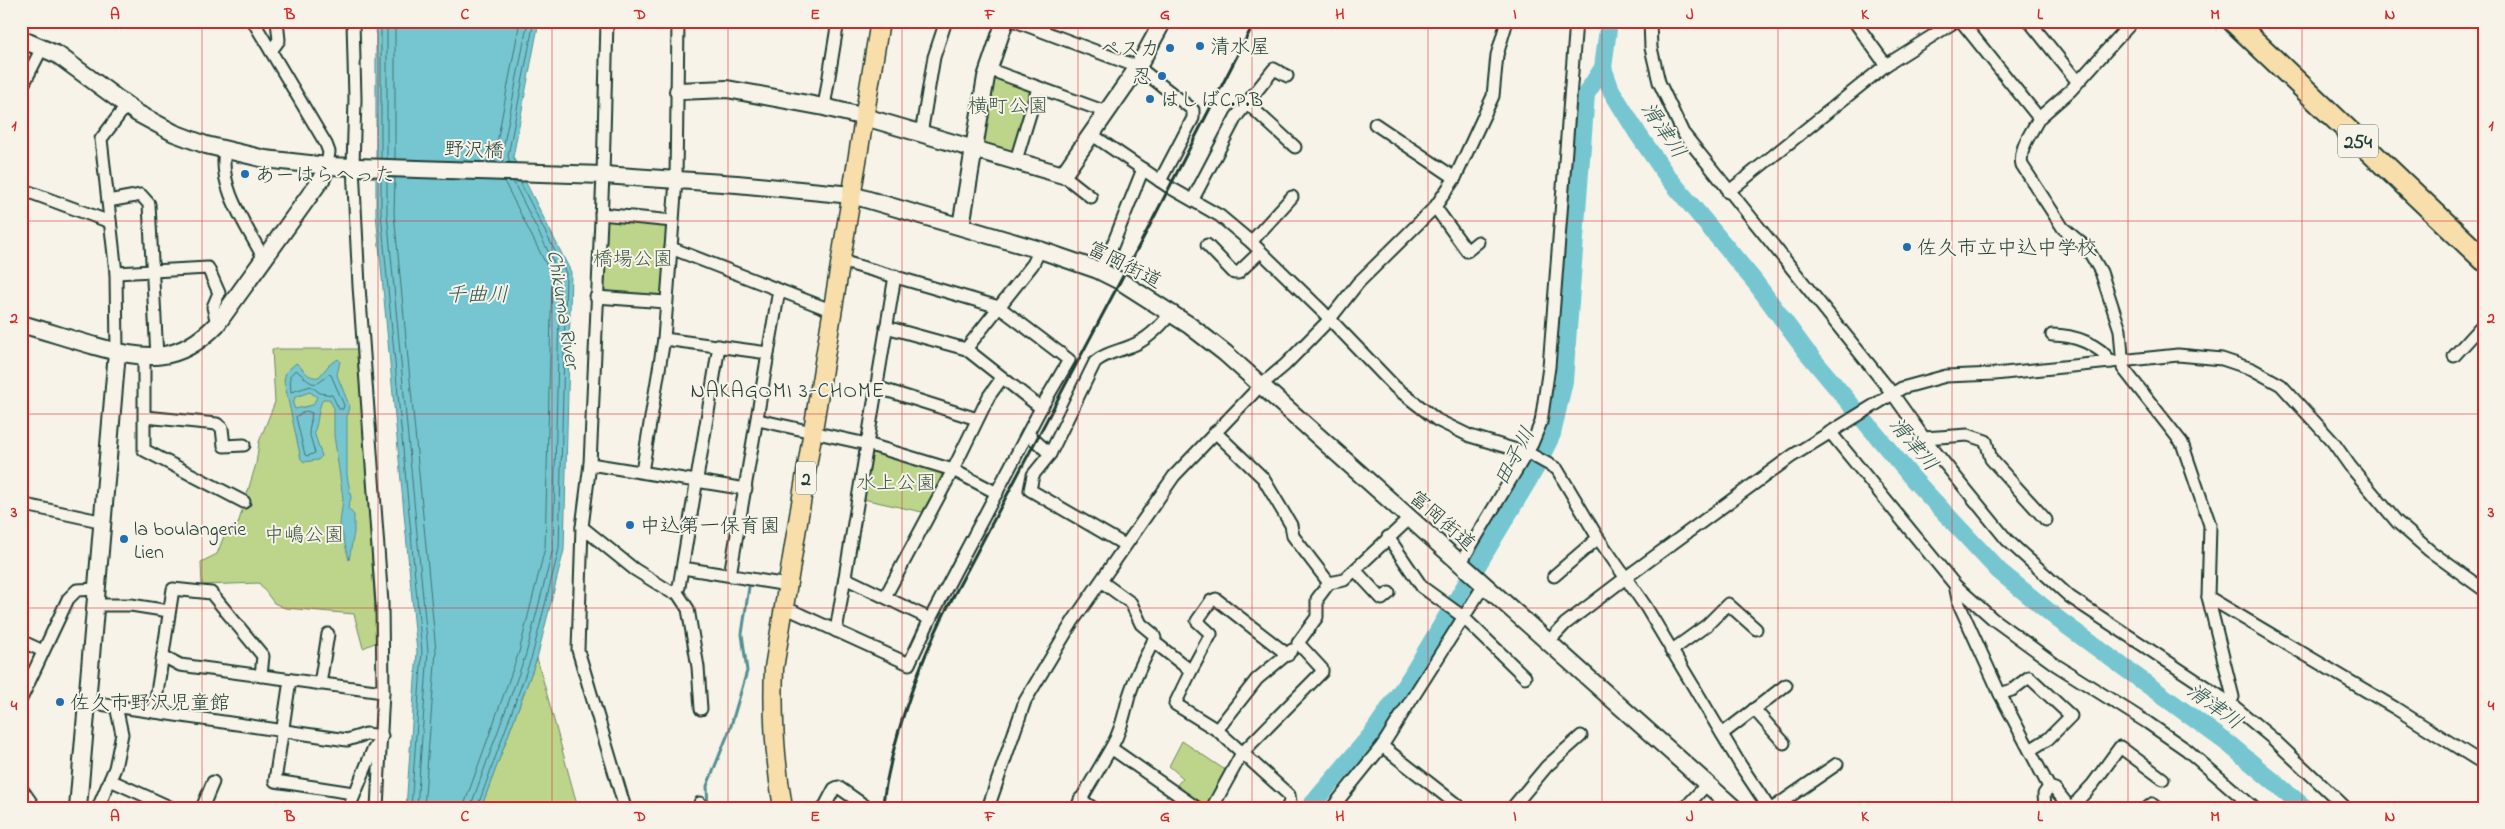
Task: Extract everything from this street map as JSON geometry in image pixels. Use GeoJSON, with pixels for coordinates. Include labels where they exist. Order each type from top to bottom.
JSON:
{"type":"FeatureCollection","features":[{"type":"Feature","properties":{"kind":"highway","name":"254"},"geometry":{"type":"LineString","coordinates":[[2233,21],[2484,260]]}},
{"type":"Feature","properties":{"kind":"main road","name":"2"},"geometry":{"type":"LineString","coordinates":[[784,808],[775,762],[772,700],[774,668],[880,21]]}},
{"type":"Feature","properties":{"kind":"main road"},"geometry":{"type":"LineString","coordinates":[[961,226],[988,69],[1005,21]]}},
{"type":"Feature","properties":{"kind":"main road"},"geometry":{"type":"LineString","coordinates":[[678,91],[727,89],[824,107],[975,148],[1063,175],[1138,67],[1162,21]]}},
{"type":"Feature","properties":{"kind":"main road","name":"野沢橋"},"geometry":{"type":"LineString","coordinates":[[21,39],[42,48],[74,66],[126,106],[174,134],[225,150],[280,161],[327,166],[599,175],[676,180]]}},
{"type":"Feature","properties":{"kind":"main road"},"geometry":{"type":"LineString","coordinates":[[21,324],[117,352],[151,357],[181,351],[193,345],[204,338],[217,324],[322,178],[327,166]]}},
{"type":"Feature","properties":{"kind":"main road","name":"富岡街道"},"geometry":{"type":"LineString","coordinates":[[676,180],[852,195],[1040,250],[1098,270],[1120,281],[1171,313],[1225,353],[1483,583]]}},
{"type":"Feature","properties":{"kind":"main road"},"geometry":{"type":"LineString","coordinates":[[78,808],[86,702],[104,522],[117,352]]}},
{"type":"Feature","properties":{"kind":"main road"},"geometry":{"type":"LineString","coordinates":[[1483,583],[1734,808]]}},
{"type":"Feature","properties":{"kind":"street"},"geometry":{"type":"LineString","coordinates":[[253,21],[326,144],[329,152],[327,166]]}},
{"type":"Feature","properties":{"kind":"street"},"geometry":{"type":"LineString","coordinates":[[271,51],[279,40],[277,21]]}},
{"type":"Feature","properties":{"kind":"street"},"geometry":{"type":"LineString","coordinates":[[353,21],[355,99],[352,166],[366,394],[382,603],[384,692],[377,808]]}},
{"type":"Feature","properties":{"kind":"street"},"geometry":{"type":"LineString","coordinates":[[607,21],[599,175],[601,214],[590,464],[582,527],[581,621],[578,650],[625,808]]}},
{"type":"Feature","properties":{"kind":"street"},"geometry":{"type":"LineString","coordinates":[[642,472],[664,339],[676,180],[678,21]]}},
{"type":"Feature","properties":{"kind":"street"},"geometry":{"type":"LineString","coordinates":[[824,107],[838,21]]}},
{"type":"Feature","properties":{"kind":"street"},"geometry":{"type":"LineString","coordinates":[[921,134],[934,57],[946,21]]}},
{"type":"Feature","properties":{"kind":"street"},"geometry":{"type":"LineString","coordinates":[[1014,21],[1138,67],[1195,113],[1160,181]]}},
{"type":"Feature","properties":{"kind":"street"},"geometry":{"type":"LineString","coordinates":[[988,808],[1025,701],[1073,621],[1102,582],[1125,545],[1174,476],[1260,386],[1285,365],[1329,320],[1358,283],[1435,207],[1455,178],[1494,96],[1500,38],[1507,21]]}},
{"type":"Feature","properties":{"kind":"street"},"geometry":{"type":"LineString","coordinates":[[1463,567],[1491,509],[1529,453],[1541,422],[1547,387],[1576,21]]}},
{"type":"Feature","properties":{"kind":"street"},"geometry":{"type":"LineString","coordinates":[[1650,21],[1654,65],[1669,107],[1683,133],[1728,192],[2007,540],[2070,597],[2230,703],[2272,738],[2346,808]]}},
{"type":"Feature","properties":{"kind":"street"},"geometry":{"type":"LineString","coordinates":[[1854,21],[1886,65]]}},
{"type":"Feature","properties":{"kind":"street"},"geometry":{"type":"LineString","coordinates":[[1728,192],[1886,65],[1956,21]]}},
{"type":"Feature","properties":{"kind":"street"},"geometry":{"type":"LineString","coordinates":[[1961,21],[2040,118]]}},
{"type":"Feature","properties":{"kind":"street"},"geometry":{"type":"LineString","coordinates":[[2029,21],[2077,80]]}},
{"type":"Feature","properties":{"kind":"street"},"geometry":{"type":"LineString","coordinates":[[2116,362],[2122,348],[2120,330],[2101,272],[2086,248],[2063,228],[2022,165],[2020,158],[2023,148],[2040,118],[2071,90],[2077,80],[2133,21]]}},
{"type":"Feature","properties":{"kind":"street"},"geometry":{"type":"LineString","coordinates":[[21,90],[42,48]]}},
{"type":"Feature","properties":{"kind":"street"},"geometry":{"type":"LineString","coordinates":[[988,69],[1106,112]]}},
{"type":"Feature","properties":{"kind":"street"},"geometry":{"type":"LineString","coordinates":[[1193,199],[1236,117],[1274,69],[1287,76]]}},
{"type":"Feature","properties":{"kind":"street"},"geometry":{"type":"LineString","coordinates":[[1016,160],[1038,88]]}},
{"type":"Feature","properties":{"kind":"street"},"geometry":{"type":"LineString","coordinates":[[1247,103],[1295,147]]}},
{"type":"Feature","properties":{"kind":"street"},"geometry":{"type":"LineString","coordinates":[[117,352],[116,273],[101,139],[126,106]]}},
{"type":"Feature","properties":{"kind":"street"},"geometry":{"type":"LineString","coordinates":[[1375,124],[1455,178]]}},
{"type":"Feature","properties":{"kind":"street"},"geometry":{"type":"LineString","coordinates":[[1091,134],[1160,181],[1220,216],[1251,242],[1394,387],[1437,420],[1470,436],[1529,453],[1557,469],[1598,538],[1627,578],[1722,734],[1771,808],[1837,764]]}},
{"type":"Feature","properties":{"kind":"street"},"geometry":{"type":"LineString","coordinates":[[225,150],[223,161],[225,183],[264,259]]}},
{"type":"Feature","properties":{"kind":"street"},"geometry":{"type":"LineString","coordinates":[[1098,270],[1107,259],[1143,169]]}},
{"type":"Feature","properties":{"kind":"street"},"geometry":{"type":"LineString","coordinates":[[1063,175],[1091,197]]}},
{"type":"Feature","properties":{"kind":"street"},"geometry":{"type":"LineString","coordinates":[[21,190],[110,222]]}},
{"type":"Feature","properties":{"kind":"street"},"geometry":{"type":"LineString","coordinates":[[108,201],[141,195],[149,204],[155,296],[144,450],[244,502]]}},
{"type":"Feature","properties":{"kind":"street"},"geometry":{"type":"LineString","coordinates":[[1251,242],[1292,197]]}},
{"type":"Feature","properties":{"kind":"street"},"geometry":{"type":"LineString","coordinates":[[1435,207],[1463,255],[1478,242]]}},
{"type":"Feature","properties":{"kind":"street"},"geometry":{"type":"LineString","coordinates":[[601,214],[673,221]]}},
{"type":"Feature","properties":{"kind":"street"},"geometry":{"type":"LineString","coordinates":[[1207,245],[1234,273],[1238,273],[1260,252]]}},
{"type":"Feature","properties":{"kind":"street"},"geometry":{"type":"LineString","coordinates":[[671,248],[833,310]]}},
{"type":"Feature","properties":{"kind":"street"},"geometry":{"type":"LineString","coordinates":[[966,349],[1033,264],[1040,250]]}},
{"type":"Feature","properties":{"kind":"street"},"geometry":{"type":"LineString","coordinates":[[784,607],[909,664],[930,619],[1069,360],[999,307],[841,261]]}},
{"type":"Feature","properties":{"kind":"street"},"geometry":{"type":"LineString","coordinates":[[116,273],[208,268],[219,293],[213,308],[217,324]]}},
{"type":"Feature","properties":{"kind":"street"},"geometry":{"type":"LineString","coordinates":[[836,631],[895,276]]}},
{"type":"Feature","properties":{"kind":"street"},"geometry":{"type":"LineString","coordinates":[[730,575],[779,290]]}},
{"type":"Feature","properties":{"kind":"street"},"geometry":{"type":"LineString","coordinates":[[596,297],[666,302]]}},
{"type":"Feature","properties":{"kind":"street"},"geometry":{"type":"LineString","coordinates":[[1125,545],[1030,490],[1033,475],[1050,454],[1095,362],[1101,357],[1130,347],[1148,337],[1171,313]]}},
{"type":"Feature","properties":{"kind":"street"},"geometry":{"type":"LineString","coordinates":[[2454,356],[2484,323]]}},
{"type":"Feature","properties":{"kind":"street"},"geometry":{"type":"LineString","coordinates":[[886,327],[966,349],[1042,408]]}},
{"type":"Feature","properties":{"kind":"street"},"geometry":{"type":"LineString","coordinates":[[2052,335],[2066,335],[2097,348],[2116,362],[2182,443],[2210,525],[2208,597],[2232,697],[2230,703]]}},
{"type":"Feature","properties":{"kind":"street"},"geometry":{"type":"LineString","coordinates":[[664,339],[768,353]]}},
{"type":"Feature","properties":{"kind":"street"},"geometry":{"type":"LineString","coordinates":[[701,708],[698,667],[688,609],[676,592],[683,568],[719,346]]}},
{"type":"Feature","properties":{"kind":"street"},"geometry":{"type":"LineString","coordinates":[[1548,642],[1565,624],[1792,456],[1890,394],[1913,383],[1946,376],[1995,374],[2178,355],[2208,356],[2252,368],[2281,385],[2334,442],[2369,489],[2397,522],[2430,551],[2484,590]]}},
{"type":"Feature","properties":{"kind":"street"},"geometry":{"type":"LineString","coordinates":[[885,597],[978,419],[1002,378]]}},
{"type":"Feature","properties":{"kind":"street"},"geometry":{"type":"LineString","coordinates":[[876,386],[978,419]]}},
{"type":"Feature","properties":{"kind":"street"},"geometry":{"type":"LineString","coordinates":[[145,417],[217,424],[222,428],[224,446],[244,445]]}},
{"type":"Feature","properties":{"kind":"street"},"geometry":{"type":"LineString","coordinates":[[758,420],[867,444],[953,470],[997,493]]}},
{"type":"Feature","properties":{"kind":"street"},"geometry":{"type":"LineString","coordinates":[[1831,431],[1955,585],[2021,641],[2186,750],[2223,779],[2254,808]]}},
{"type":"Feature","properties":{"kind":"street"},"geometry":{"type":"LineString","coordinates":[[1215,432],[1263,478],[1290,525],[1293,536],[1329,583]]}},
{"type":"Feature","properties":{"kind":"street"},"geometry":{"type":"LineString","coordinates":[[1028,434],[1050,454]]}},
{"type":"Feature","properties":{"kind":"street"},"geometry":{"type":"LineString","coordinates":[[1924,438],[1968,435],[1986,441],[1991,459],[2046,520]]}},
{"type":"Feature","properties":{"kind":"street"},"geometry":{"type":"LineString","coordinates":[[590,464],[746,489]]}},
{"type":"Feature","properties":{"kind":"street"},"geometry":{"type":"LineString","coordinates":[[21,504],[104,522]]}},
{"type":"Feature","properties":{"kind":"street"},"geometry":{"type":"LineString","coordinates":[[1217,730],[1257,679],[1288,655],[1298,643],[1317,617],[1317,600],[1329,583],[1344,580],[1356,571],[1388,537],[1409,519]]}},
{"type":"Feature","properties":{"kind":"street"},"geometry":{"type":"LineString","coordinates":[[582,527],[634,569],[672,592],[676,592]]}},
{"type":"Feature","properties":{"kind":"street"},"geometry":{"type":"LineString","coordinates":[[1388,537],[1422,586],[1463,616],[1525,677]]}},
{"type":"Feature","properties":{"kind":"street"},"geometry":{"type":"LineString","coordinates":[[1554,576],[1598,538]]}},
{"type":"Feature","properties":{"kind":"street"},"geometry":{"type":"LineString","coordinates":[[683,568],[788,585]]}},
{"type":"Feature","properties":{"kind":"street"},"geometry":{"type":"LineString","coordinates":[[1356,571],[1382,599],[1389,593]]}},
{"type":"Feature","properties":{"kind":"street"},"geometry":{"type":"LineString","coordinates":[[845,578],[930,619]]}},
{"type":"Feature","properties":{"kind":"street"},"geometry":{"type":"LineString","coordinates":[[1092,808],[1078,803],[1111,748],[1124,720],[1129,697],[1153,641],[1153,634],[1141,624],[1134,606],[1102,582]]}},
{"type":"Feature","properties":{"kind":"street"},"geometry":{"type":"LineString","coordinates":[[1332,808],[1382,746],[1483,583]]}},
{"type":"Feature","properties":{"kind":"street"},"geometry":{"type":"LineString","coordinates":[[1955,585],[1959,604],[2000,694],[2049,787],[2055,789],[2070,808],[2093,784],[2120,747],[2163,779]]}},
{"type":"Feature","properties":{"kind":"street"},"geometry":{"type":"LineString","coordinates":[[154,712],[173,588],[211,592],[263,656],[261,676]]}},
{"type":"Feature","properties":{"kind":"street"},"geometry":{"type":"LineString","coordinates":[[21,699],[72,594],[83,589],[97,597],[169,611]]}},
{"type":"Feature","properties":{"kind":"street"},"geometry":{"type":"LineString","coordinates":[[2208,597],[2395,708],[2484,764]]}},
{"type":"Feature","properties":{"kind":"street"},"geometry":{"type":"LineString","coordinates":[[1287,808],[1290,802],[1289,796],[1217,730],[1175,704],[1211,634],[1197,621],[1211,601],[1216,599],[1288,655]]}},
{"type":"Feature","properties":{"kind":"street"},"geometry":{"type":"LineString","coordinates":[[1671,651],[1707,625],[1728,604],[1756,629]]}},
{"type":"Feature","properties":{"kind":"street"},"geometry":{"type":"LineString","coordinates":[[320,684],[328,634]]}},
{"type":"Feature","properties":{"kind":"street"},"geometry":{"type":"LineString","coordinates":[[21,641],[43,651]]}},
{"type":"Feature","properties":{"kind":"street"},"geometry":{"type":"LineString","coordinates":[[1153,641],[1192,671]]}},
{"type":"Feature","properties":{"kind":"street"},"geometry":{"type":"LineString","coordinates":[[1212,808],[1242,753],[1322,672],[1322,669],[1298,643]]}},
{"type":"Feature","properties":{"kind":"street"},"geometry":{"type":"LineString","coordinates":[[163,656],[180,665],[384,692]]}},
{"type":"Feature","properties":{"kind":"street"},"geometry":{"type":"LineString","coordinates":[[2000,694],[2012,690],[2029,677],[2070,716],[2048,739],[2030,750]]}},
{"type":"Feature","properties":{"kind":"street"},"geometry":{"type":"LineString","coordinates":[[290,680],[275,781],[353,793]]}},
{"type":"Feature","properties":{"kind":"street"},"geometry":{"type":"LineString","coordinates":[[1722,734],[1786,685]]}},
{"type":"Feature","properties":{"kind":"street"},"geometry":{"type":"LineString","coordinates":[[86,702],[347,740],[366,734],[382,736]]}},
{"type":"Feature","properties":{"kind":"street"},"geometry":{"type":"LineString","coordinates":[[98,808],[110,780],[122,734],[116,706]]}},
{"type":"Feature","properties":{"kind":"street"},"geometry":{"type":"LineString","coordinates":[[1754,709],[1784,743]]}},
{"type":"Feature","properties":{"kind":"street"},"geometry":{"type":"LineString","coordinates":[[348,808],[372,752],[382,736]]}},
{"type":"Feature","properties":{"kind":"street"},"geometry":{"type":"LineString","coordinates":[[1512,808],[1547,766],[1581,736]]}},
{"type":"Feature","properties":{"kind":"street"},"geometry":{"type":"LineString","coordinates":[[1382,746],[1461,808]]}},
{"type":"Feature","properties":{"kind":"street"},"geometry":{"type":"LineString","coordinates":[[1111,748],[1197,808]]}},
{"type":"Feature","properties":{"kind":"street"},"geometry":{"type":"LineString","coordinates":[[110,780],[172,808]]}},
{"type":"Feature","properties":{"kind":"street"},"geometry":{"type":"LineString","coordinates":[[202,808],[213,782]]}},
{"type":"Feature","properties":{"kind":"street"},"geometry":{"type":"LineString","coordinates":[[1685,808],[1707,784]]}},
{"type":"Feature","properties":{"kind":"street"},"geometry":{"type":"LineString","coordinates":[[824,808],[838,787],[868,808]]}},
{"type":"Feature","properties":{"kind":"street"},"geometry":{"type":"LineString","coordinates":[[2045,808],[2044,794],[2049,787]]}},
{"type":"Feature","properties":{"kind":"street"},"geometry":{"type":"LineString","coordinates":[[21,788],[36,808]]}},
{"type":"Feature","properties":{"kind":"street"},"geometry":{"type":"LineString","coordinates":[[2147,808],[2152,804],[2156,808]]}},
{"type":"Feature","properties":{"kind":"green space","name":"横町公園"},"geometry":{"type":"Polygon","coordinates":[[[991,76],[1031,89],[1032,94],[1014,155],[985,146],[981,139],[991,76]]]}},
{"type":"Feature","properties":{"kind":"green space","name":"橋場公園"},"geometry":{"type":"Polygon","coordinates":[[[609,218],[663,223],[667,227],[662,293],[657,297],[606,294],[600,289],[603,222],[609,218]]]}},
{"type":"Feature","properties":{"kind":"green space","name":"中嶋公園"},"geometry":{"type":"Polygon","coordinates":[[[272,349],[359,349],[377,642],[363,648],[354,614],[285,608],[274,603],[259,583],[202,585],[201,562],[217,554],[226,531],[238,524],[256,464],[259,442],[275,402],[272,349]]]}},
{"type":"Feature","properties":{"kind":"green space","name":"水上公園"},"geometry":{"type":"Polygon","coordinates":[[[871,449],[940,471],[942,478],[922,512],[863,499],[871,449]]]}},
{"type":"Feature","properties":{"kind":"green space"},"geometry":{"type":"Polygon","coordinates":[[[537,658],[578,808],[481,808],[537,658]]]}},
{"type":"Feature","properties":{"kind":"green space"},"geometry":{"type":"Polygon","coordinates":[[[1182,741],[1228,772],[1209,804],[1204,806],[1175,787],[1183,778],[1169,766],[1182,741]]]}},
{"type":"Feature","properties":{"kind":"water","name":"千曲川"},"geometry":{"type":"Polygon","coordinates":[[[376,21],[539,21],[513,157],[571,272],[564,550],[537,658],[481,808],[406,808],[417,652],[376,213],[376,21]]]}},
{"type":"Feature","properties":{"kind":"water"},"geometry":{"type":"Polygon","coordinates":[[[338,359],[340,361],[337,375],[349,405],[347,417],[347,475],[351,498],[348,508],[354,515],[354,532],[349,560],[340,524],[343,498],[334,435],[334,408],[329,399],[323,399],[314,432],[322,456],[318,460],[304,462],[301,459],[284,381],[286,372],[296,363],[312,377],[319,377],[329,365],[338,359]],[[310,392],[295,397],[293,404],[295,409],[313,405],[317,397],[310,392]]]}},
{"type":"Feature","properties":{"kind":"waterway","name":"滑津川"},"geometry":{"type":"LineString","coordinates":[[1609,21],[1603,68],[1611,90],[1638,134],[1667,176],[1755,282],[1806,351],[1914,480],[1999,571],[2059,620],[2230,745],[2305,808]]}},
{"type":"Feature","properties":{"kind":"waterway","name":"田子川"},"geometry":{"type":"LineString","coordinates":[[1309,808],[1372,734],[1410,678],[1535,469],[1552,434],[1564,381],[1586,94],[1603,68]]}},
{"type":"Feature","properties":{"kind":"waterway"},"geometry":{"type":"LineString","coordinates":[[708,808],[707,786],[730,729],[747,671],[742,634],[749,587]]}},
{"type":"Feature","properties":{"kind":"railway"},"geometry":{"type":"LineString","coordinates":[[882,808],[898,733],[933,637],[1255,21]]}},
{"type":"Feature","properties":{"kind":"place","name":"清水屋"},"geometry":{"type":"Point","coordinates":[1200,46]}},
{"type":"Feature","properties":{"kind":"place","name":"ペスカ"},"geometry":{"type":"Point","coordinates":[1170,48]}},
{"type":"Feature","properties":{"kind":"place","name":"忍"},"geometry":{"type":"Point","coordinates":[1162,76]}},
{"type":"Feature","properties":{"kind":"place","name":"はしばC.P.B"},"geometry":{"type":"Point","coordinates":[1150,99]}},
{"type":"Feature","properties":{"kind":"place","name":"あーはらへった"},"geometry":{"type":"Point","coordinates":[245,174]}},
{"type":"Feature","properties":{"kind":"place","name":"佐久市立中込中学校"},"geometry":{"type":"Point","coordinates":[1907,247]}},
{"type":"Feature","properties":{"kind":"place","name":"中込第一保育園"},"geometry":{"type":"Point","coordinates":[630,525]}},
{"type":"Feature","properties":{"kind":"place","name":"la boulangerie Lien"},"geometry":{"type":"Point","coordinates":[124,539]}},
{"type":"Feature","properties":{"kind":"place","name":"佐久市野沢児童館"},"geometry":{"type":"Point","coordinates":[60,702]}},
{"type":"Feature","properties":{"kind":"district","name":"NAKAGOMI 3-CHOME"},"geometry":{"type":"Point","coordinates":[788,390]}},
{"type":"Feature","properties":{"kind":"water label","name":"Chikuma River"},"geometry":{"type":"Point","coordinates":[564,309]}}]}
